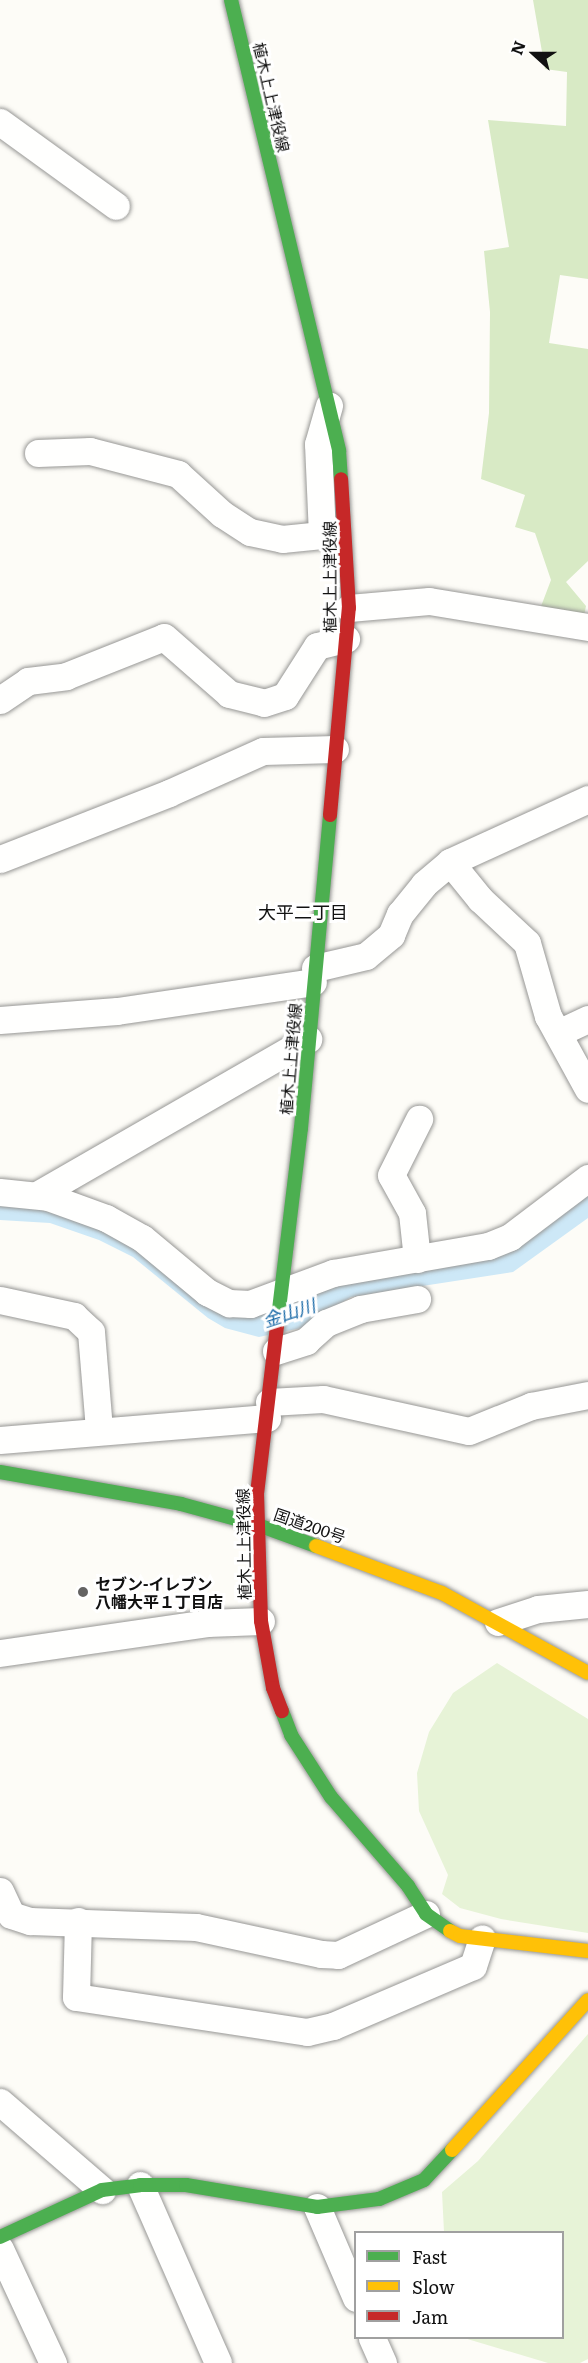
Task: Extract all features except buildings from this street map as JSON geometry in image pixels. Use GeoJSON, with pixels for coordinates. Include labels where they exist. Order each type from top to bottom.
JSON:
{"type":"FeatureCollection","features":[{"type":"Feature","properties":{"kind":"main road","name":"植木上上津役線"},"geometry":{"type":"LineString","coordinates":[[231,0],[330,404],[347,528],[349,608],[308,1039],[276,1345],[257,1493],[261,1621],[273,1688],[291,1735],[331,1797],[408,1886],[426,1914],[441,1927],[460,1936],[588,1951]]}},
{"type":"Feature","properties":{"kind":"main road","name":"国道200号"},"geometry":{"type":"LineString","coordinates":[[0,1472],[137,1495],[258,1524],[431,1588],[498,1622],[588,1673]]}},
{"type":"Feature","properties":{"kind":"main road"},"geometry":{"type":"LineString","coordinates":[[0,2237],[102,2190],[140,2185],[186,2185],[316,2207],[379,2199],[424,2180],[588,2000]]}},
{"type":"Feature","properties":{"kind":"street"},"geometry":{"type":"LineString","coordinates":[[0,122],[116,206]]}},
{"type":"Feature","properties":{"kind":"street"},"geometry":{"type":"LineString","coordinates":[[38,453],[90,451],[178,474],[222,514],[250,532],[282,539],[322,536],[318,444],[330,404]]}},
{"type":"Feature","properties":{"kind":"street"},"geometry":{"type":"LineString","coordinates":[[349,608],[429,601],[588,627]]}},
{"type":"Feature","properties":{"kind":"street"},"geometry":{"type":"LineString","coordinates":[[0,700],[28,681],[66,676],[164,637],[229,694],[264,703],[285,696],[317,646],[346,639]]}},
{"type":"Feature","properties":{"kind":"street"},"geometry":{"type":"LineString","coordinates":[[0,859],[168,793],[263,751],[335,749]]}},
{"type":"Feature","properties":{"kind":"street"},"geometry":{"type":"LineString","coordinates":[[0,1020],[117,1011],[314,975],[366,956],[391,935],[400,914],[424,884],[450,862],[588,799]]}},
{"type":"Feature","properties":{"kind":"street"},"geometry":{"type":"LineString","coordinates":[[450,862],[480,899],[527,943],[543,1000],[588,1089]]}},
{"type":"Feature","properties":{"kind":"street"},"geometry":{"type":"LineString","coordinates":[[558,1033],[588,1019]]}},
{"type":"Feature","properties":{"kind":"street"},"geometry":{"type":"LineString","coordinates":[[37,1196],[308,1039]]}},
{"type":"Feature","properties":{"kind":"street"},"geometry":{"type":"LineString","coordinates":[[417,1259],[412,1213],[391,1175],[419,1119]]}},
{"type":"Feature","properties":{"kind":"street"},"geometry":{"type":"LineString","coordinates":[[0,1192],[37,1196],[106,1218],[142,1238],[207,1292],[229,1303],[250,1304],[280,1301],[333,1273],[488,1246],[510,1237],[588,1178]]}},
{"type":"Feature","properties":{"kind":"street"},"geometry":{"type":"LineString","coordinates":[[276,1345],[306,1341],[326,1323],[360,1309],[417,1299]]}},
{"type":"Feature","properties":{"kind":"street"},"geometry":{"type":"LineString","coordinates":[[0,1300],[74,1316],[91,1332],[99,1430]]}},
{"type":"Feature","properties":{"kind":"street"},"geometry":{"type":"LineString","coordinates":[[0,1440],[268,1410],[323,1399],[469,1431],[531,1406],[588,1395]]}},
{"type":"Feature","properties":{"kind":"street"},"geometry":{"type":"LineString","coordinates":[[498,1622],[538,1609],[588,1604]]}},
{"type":"Feature","properties":{"kind":"street"},"geometry":{"type":"LineString","coordinates":[[0,1653],[207,1623],[261,1621]]}},
{"type":"Feature","properties":{"kind":"street"},"geometry":{"type":"LineString","coordinates":[[0,1892],[11,1915],[30,1921],[196,1927],[338,1955],[426,1914]]}},
{"type":"Feature","properties":{"kind":"street"},"geometry":{"type":"LineString","coordinates":[[78,1921],[75,1997],[307,2032],[333,2026],[473,1966],[483,1938]]}},
{"type":"Feature","properties":{"kind":"street"},"geometry":{"type":"LineString","coordinates":[[2,2107],[102,2190]]}},
{"type":"Feature","properties":{"kind":"street"},"geometry":{"type":"LineString","coordinates":[[140,2185],[218,2363]]}},
{"type":"Feature","properties":{"kind":"street"},"geometry":{"type":"LineString","coordinates":[[316,2207],[354,2293]]}},
{"type":"Feature","properties":{"kind":"street"},"geometry":{"type":"LineString","coordinates":[[0,2249],[53,2363]]}},
{"type":"Feature","properties":{"kind":"street"},"geometry":{"type":"LineString","coordinates":[[373,2339],[383,2363]]}},
{"type":"Feature","properties":{"kind":"green space"},"geometry":{"type":"Polygon","coordinates":[[[533,0],[588,0],[588,279],[560,275],[549,343],[588,349],[588,561],[566,582],[586,606],[584,616],[540,609],[551,580],[535,533],[515,527],[525,495],[481,479],[489,413],[490,312],[484,251],[509,247],[488,120],[566,126],[567,72],[545,69],[533,0]]]}},
{"type":"Feature","properties":{"kind":"green space"},"geometry":{"type":"Polygon","coordinates":[[[497,1663],[588,1719],[588,1933],[501,1919],[460,1908],[442,1894],[448,1875],[419,1811],[417,1773],[429,1732],[453,1693],[497,1663]]]}},
{"type":"Feature","properties":{"kind":"green space"},"geometry":{"type":"Polygon","coordinates":[[[588,2034],[588,2359],[580,2363],[548,2363],[467,2339],[564,2339],[564,2231],[444,2231],[442,2192],[478,2161],[588,2034]]]}},
{"type":"Feature","properties":{"kind":"water","name":"金山川"},"geometry":{"type":"Polygon","coordinates":[[[588,1190],[588,1218],[513,1272],[351,1297],[301,1328],[259,1337],[225,1328],[208,1318],[133,1257],[99,1240],[50,1223],[0,1220],[0,1199],[111,1229],[206,1298],[482,1258],[588,1190]]]}},
{"type":"Feature","properties":{"kind":"traffic: fast"},"geometry":{"type":"LineString","coordinates":[[231,0],[339,451],[341,479]]}},
{"type":"Feature","properties":{"kind":"traffic: fast"},"geometry":{"type":"LineString","coordinates":[[277,1326],[301,1128],[330,815]]}},
{"type":"Feature","properties":{"kind":"traffic: fast"},"geometry":{"type":"LineString","coordinates":[[0,1472],[181,1504],[258,1525],[316,1546]]}},
{"type":"Feature","properties":{"kind":"traffic: fast"},"geometry":{"type":"LineString","coordinates":[[282,1711],[291,1735],[331,1797],[408,1886],[426,1914],[450,1931]]}},
{"type":"Feature","properties":{"kind":"traffic: fast"},"geometry":{"type":"LineString","coordinates":[[0,2237],[102,2190],[140,2185],[186,2185],[317,2207],[379,2199],[424,2180],[452,2150]]}},
{"type":"Feature","properties":{"kind":"traffic: slow"},"geometry":{"type":"LineString","coordinates":[[316,1546],[442,1593],[588,1673]]}},
{"type":"Feature","properties":{"kind":"traffic: slow"},"geometry":{"type":"LineString","coordinates":[[450,1931],[460,1936],[588,1951]]}},
{"type":"Feature","properties":{"kind":"traffic: slow"},"geometry":{"type":"LineString","coordinates":[[452,2150],[588,2000]]}},
{"type":"Feature","properties":{"kind":"traffic: jam"},"geometry":{"type":"LineString","coordinates":[[330,815],[349,608],[341,479]]}},
{"type":"Feature","properties":{"kind":"traffic: jam"},"geometry":{"type":"LineString","coordinates":[[277,1326],[257,1493],[261,1621],[273,1688],[282,1711]]}},
{"type":"Feature","properties":{"kind":"place","name":"セブン-イレブン 八幡大平１丁目店"},"geometry":{"type":"Point","coordinates":[83,1592]}},
{"type":"Feature","properties":{"kind":"district","name":"大平二丁目"},"geometry":{"type":"Point","coordinates":[303,912]}}]}
